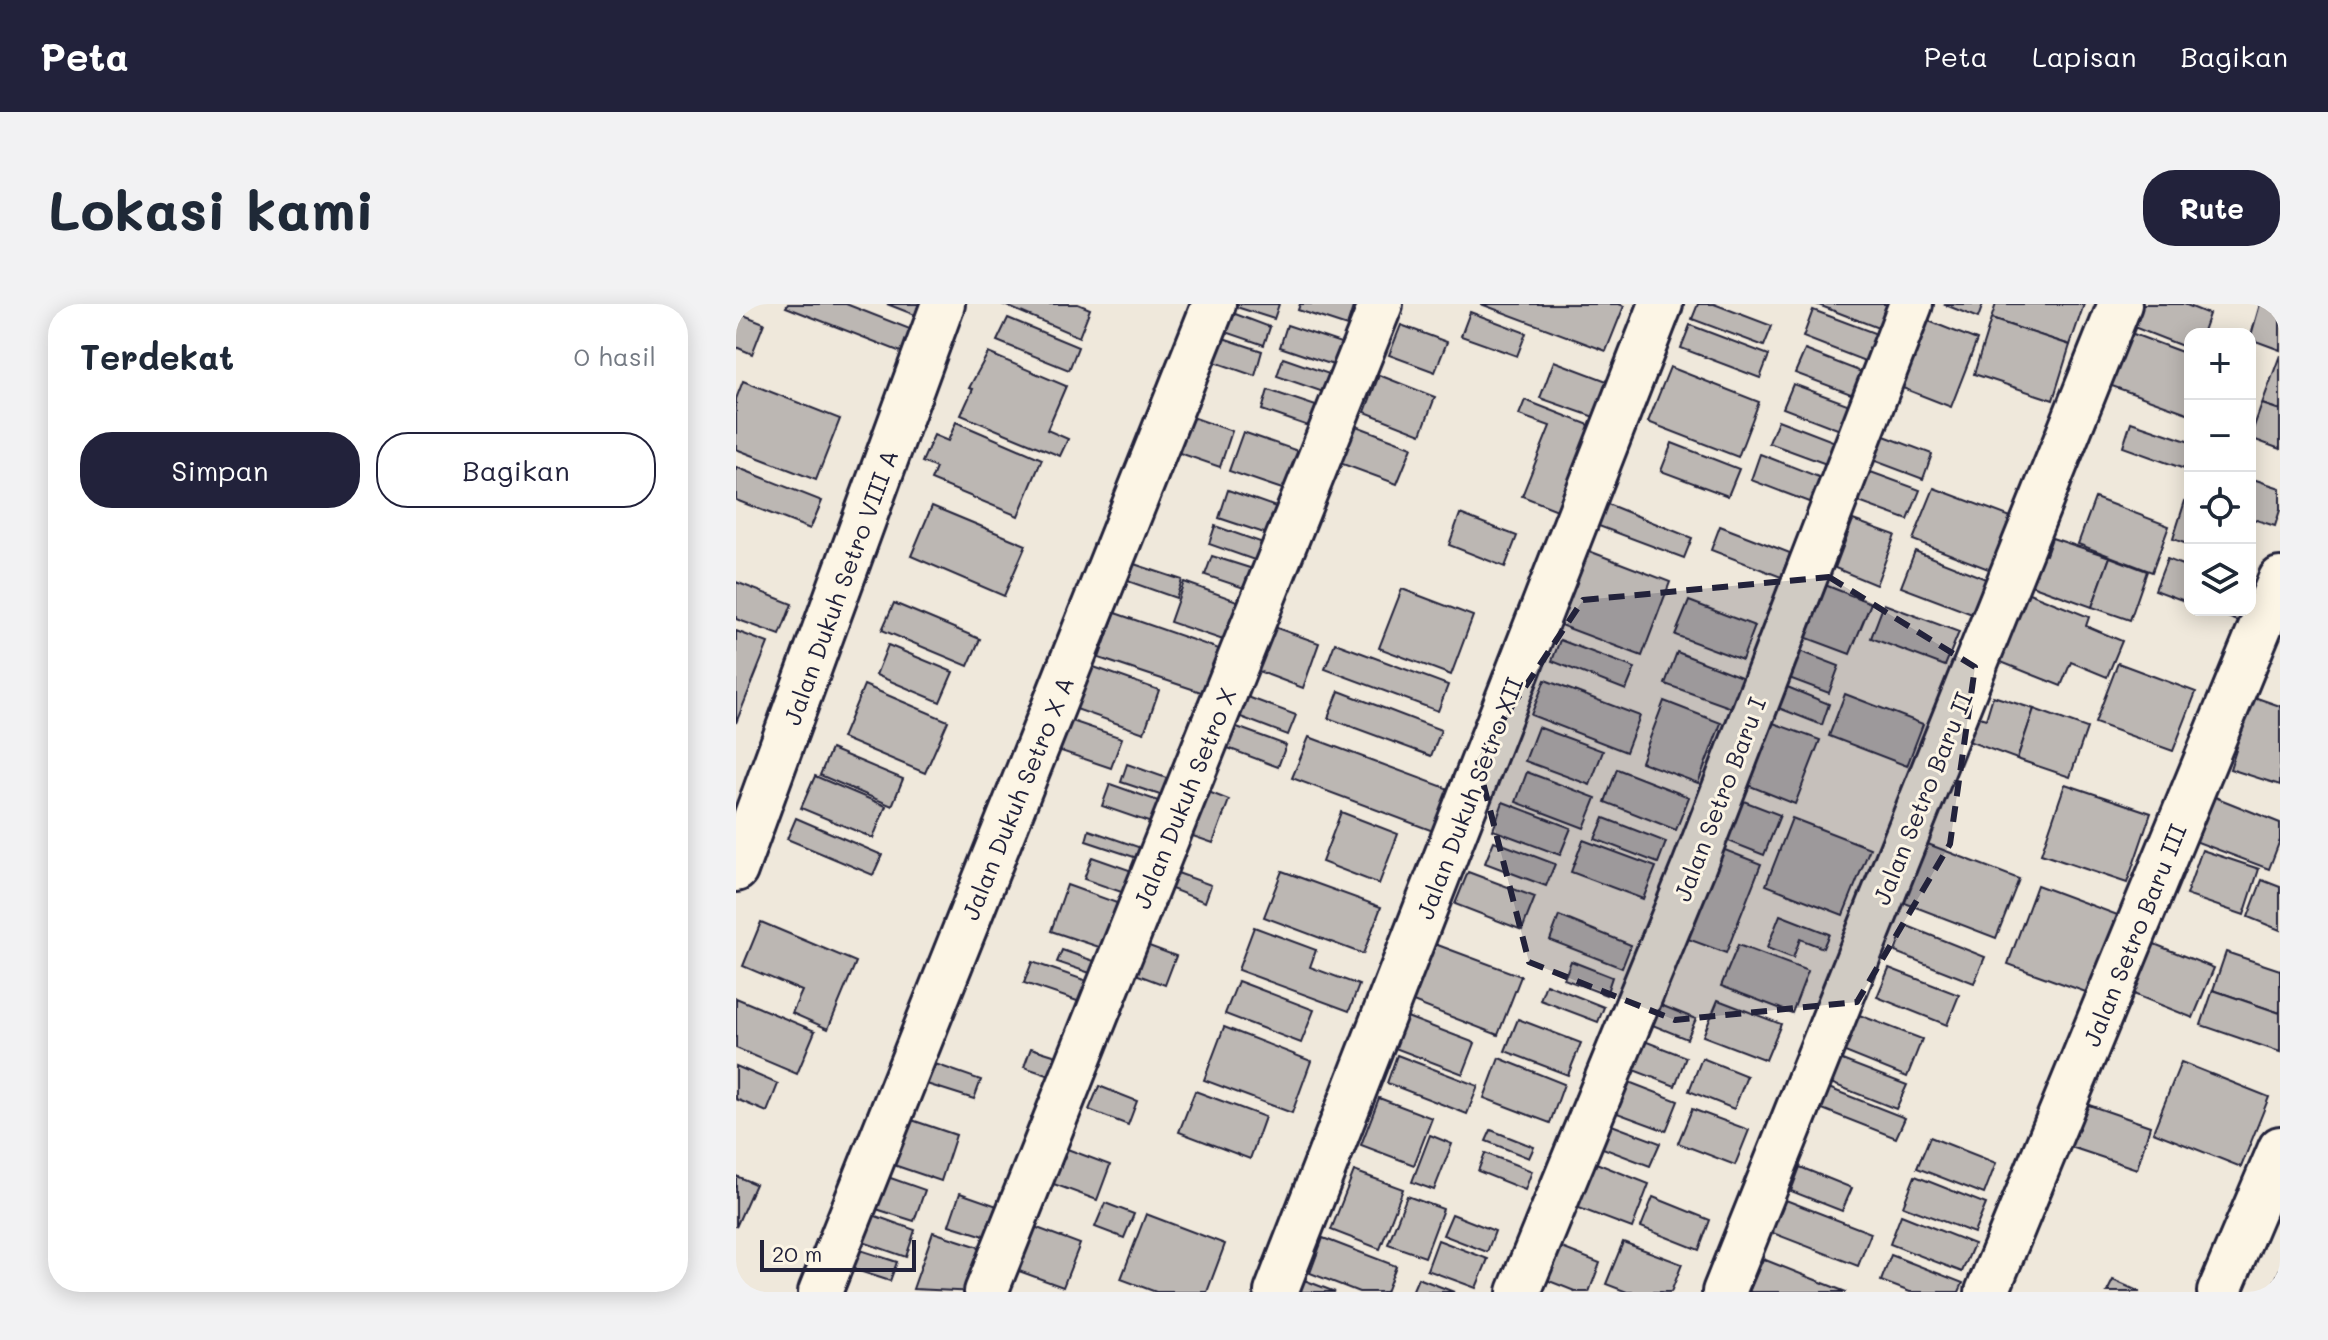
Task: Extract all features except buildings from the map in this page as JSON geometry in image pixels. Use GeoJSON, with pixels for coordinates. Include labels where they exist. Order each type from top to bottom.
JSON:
{"type":"FeatureCollection","features":[{"type":"Feature","properties":{"kind":"street","name":"Jalan Dukuh Setro VIII A"},"geometry":{"type":"LineString","coordinates":[[736,870],[943,304]]}},
{"type":"Feature","properties":{"kind":"street","name":"Jalan Dukuh Setro X A"},"geometry":{"type":"LineString","coordinates":[[820,1292],[1214,304]]}},
{"type":"Feature","properties":{"kind":"street","name":"Jalan Dukuh Setro X"},"geometry":{"type":"LineString","coordinates":[[986,1292],[1381,304]]}},
{"type":"Feature","properties":{"kind":"street","name":"Jalan Dukuh Setro XII"},"geometry":{"type":"LineString","coordinates":[[1276,1292],[1661,304]]}},
{"type":"Feature","properties":{"kind":"street","name":"Jalan Setro Baru I"},"geometry":{"type":"LineString","coordinates":[[1519,1292],[1694,866],[1911,304]]}},
{"type":"Feature","properties":{"kind":"street","name":"Jalan Setro Baru II"},"geometry":{"type":"LineString","coordinates":[[1724,1292],[2120,304]]}},
{"type":"Feature","properties":{"kind":"street","name":"Jalan Setro Baru III"},"geometry":{"type":"LineString","coordinates":[[1987,1292],[2280,579]]}},
{"type":"Feature","properties":{"kind":"street"},"geometry":{"type":"LineString","coordinates":[[2219,1292],[2280,1148]]}},
{"type":"Feature","properties":{"kind":"highlighted area"},"geometry":{"type":"Polygon","coordinates":[[[1829,577],[1975,667],[1950,844],[1857,1002],[1675,1020],[1529,962],[1477,759],[1583,600],[1829,577]]]}}]}
